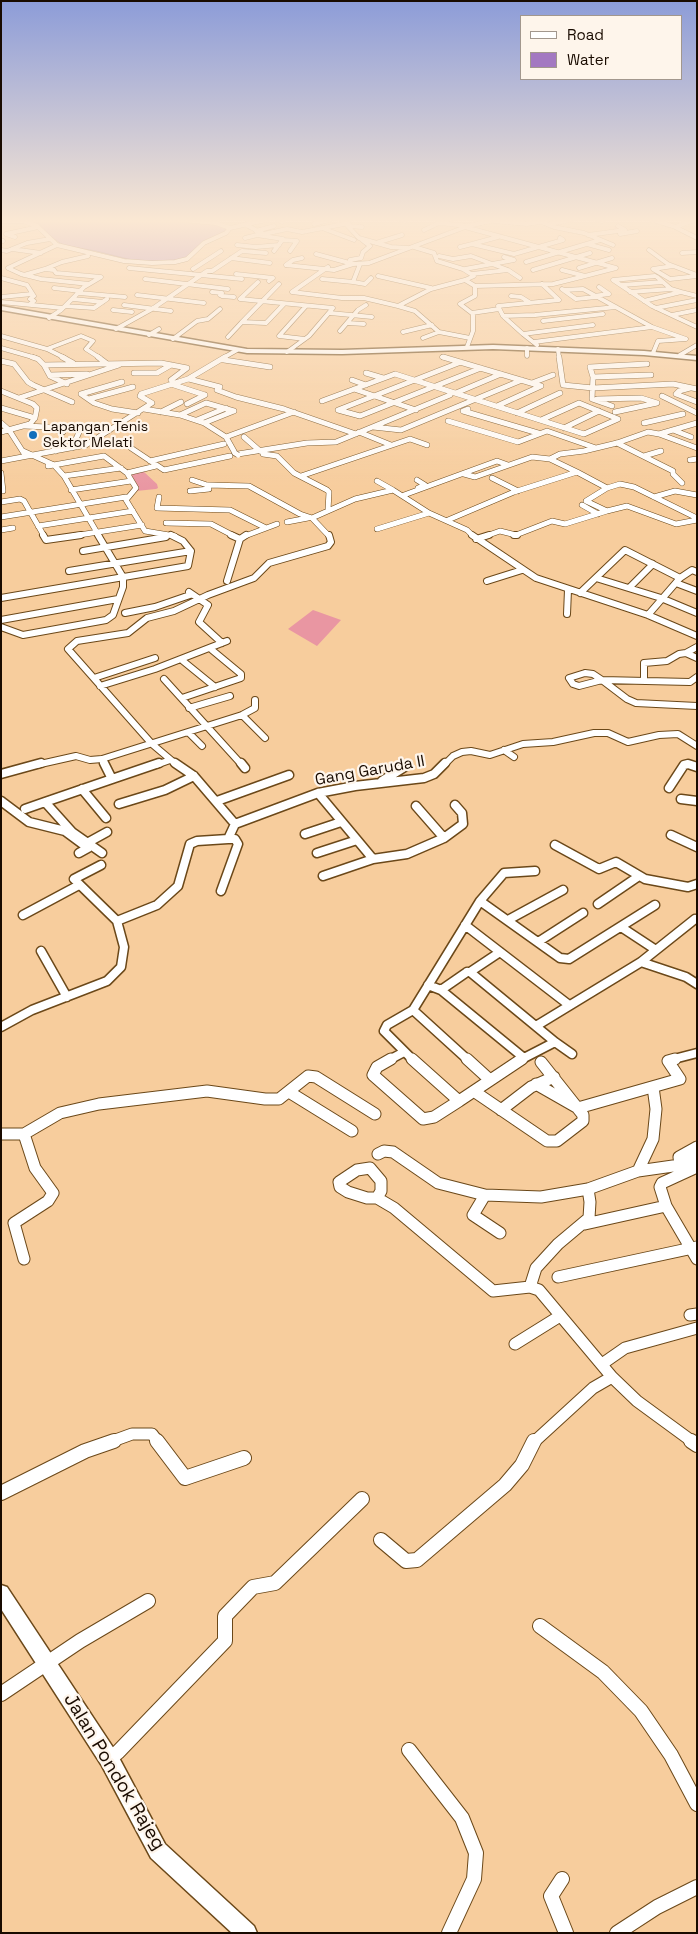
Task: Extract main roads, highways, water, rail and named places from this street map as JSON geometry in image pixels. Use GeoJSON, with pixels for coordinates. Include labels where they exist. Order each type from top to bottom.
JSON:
{"type":"FeatureCollection","features":[{"type":"Feature","properties":{"kind":"place","name":"Lapangan Tenis Sektor Melati"},"geometry":{"type":"Point","coordinates":[33,435]}}]}
